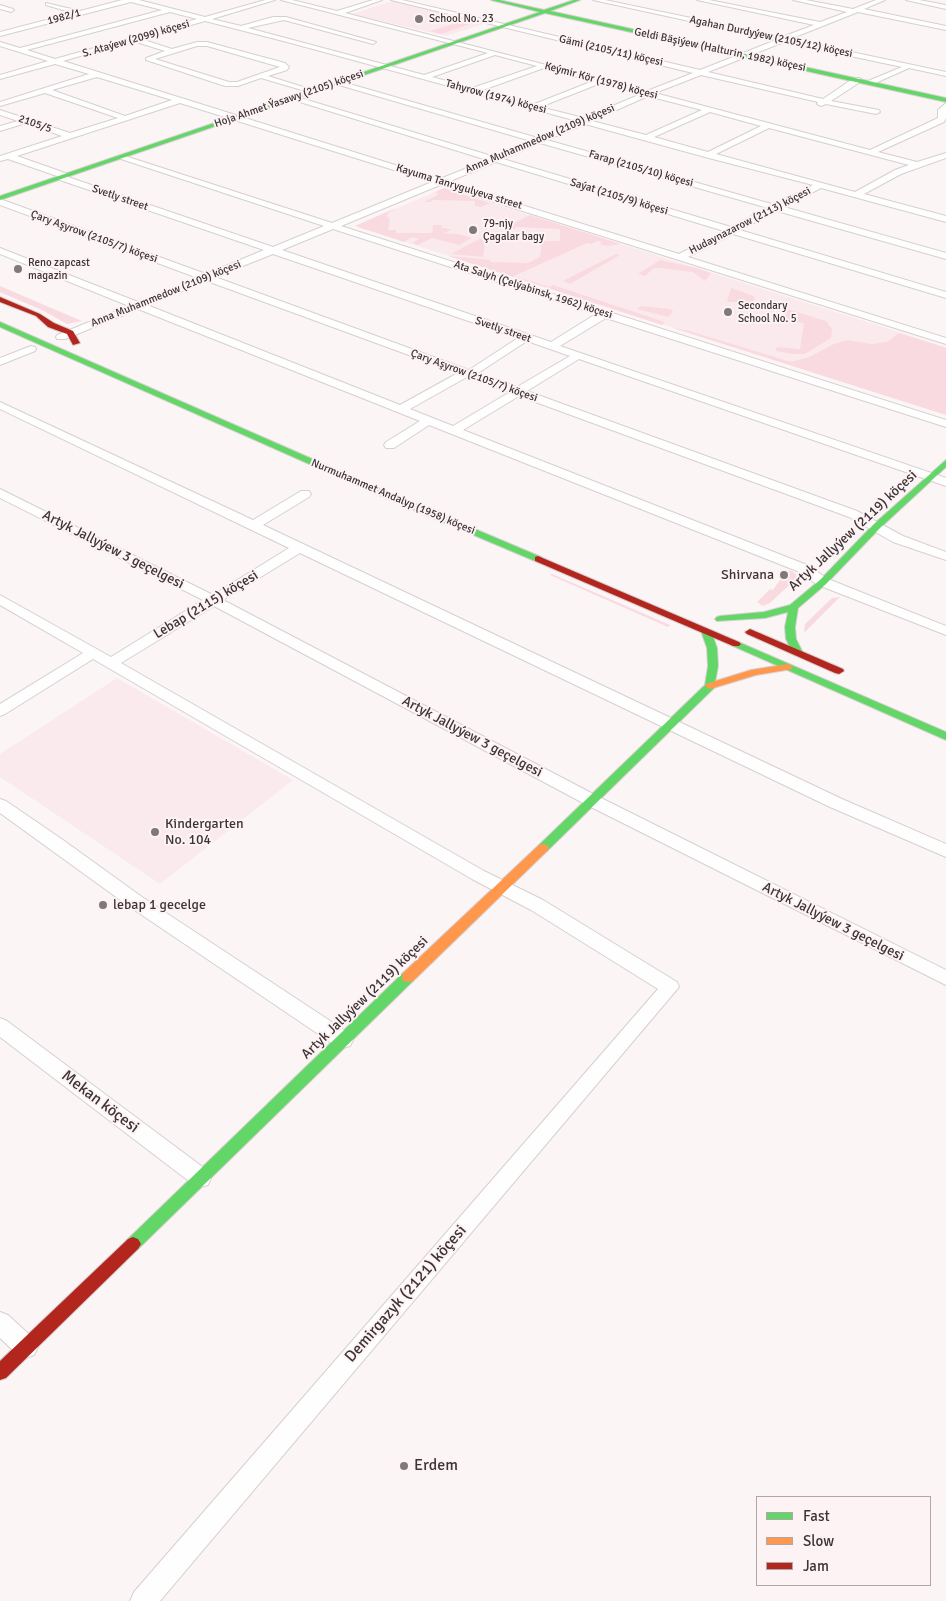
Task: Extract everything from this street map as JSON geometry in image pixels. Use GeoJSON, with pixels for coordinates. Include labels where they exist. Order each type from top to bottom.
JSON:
{"type":"FeatureCollection","features":[{"type":"Feature","properties":{"kind":"street","name":"Tahyrow (1974) köçesi"},"geometry":{"type":"LineString","coordinates":[[130,0],[242,28],[946,220]]}},
{"type":"Feature","properties":{"kind":"street","name":"1982/1"},"geometry":{"type":"LineString","coordinates":[[0,34],[130,0]]}},
{"type":"Feature","properties":{"kind":"street","name":"S. Ataýew (2099) köçesi"},"geometry":{"type":"LineString","coordinates":[[2,75],[272,0]]}},
{"type":"Feature","properties":{"kind":"street","name":"Keýmir Kör (1978) köçesi"},"geometry":{"type":"LineString","coordinates":[[284,0],[711,109],[917,165]]}},
{"type":"Feature","properties":{"kind":"street"},"geometry":{"type":"LineString","coordinates":[[337,13],[379,0]]}},
{"type":"Feature","properties":{"kind":"street","name":"Gämi (2105/11) köçesi"},"geometry":{"type":"LineString","coordinates":[[394,0],[827,101]]}},
{"type":"Feature","properties":{"kind":"street","name":"Geldi Bäşiýew (Halturin, 1982) köçesi"},"geometry":{"type":"LineString","coordinates":[[493,0],[946,100]]}},
{"type":"Feature","properties":{"kind":"street","name":"Hoja Ahmet Ýasawy (2105) köçesi"},"geometry":{"type":"LineString","coordinates":[[0,198],[578,0]]}},
{"type":"Feature","properties":{"kind":"street","name":"Agahan Durdyýew (2105/12) köçesi"},"geometry":{"type":"LineString","coordinates":[[596,0],[946,74]]}},
{"type":"Feature","properties":{"kind":"street"},"geometry":{"type":"LineString","coordinates":[[700,0],[819,24]]}},
{"type":"Feature","properties":{"kind":"street"},"geometry":{"type":"LineString","coordinates":[[796,0],[946,28]]}},
{"type":"Feature","properties":{"kind":"street","name":"Anna Muhammedow (2109) köçesi"},"geometry":{"type":"LineString","coordinates":[[73,340],[139,305],[494,160],[648,93],[882,0]]}},
{"type":"Feature","properties":{"kind":"street"},"geometry":{"type":"LineString","coordinates":[[909,0],[946,7]]}},
{"type":"Feature","properties":{"kind":"street"},"geometry":{"type":"LineString","coordinates":[[48,4],[80,13]]}},
{"type":"Feature","properties":{"kind":"street"},"geometry":{"type":"LineString","coordinates":[[0,7],[11,10]]}},
{"type":"Feature","properties":{"kind":"street"},"geometry":{"type":"LineString","coordinates":[[20,50],[171,9]]}},
{"type":"Feature","properties":{"kind":"street"},"geometry":{"type":"LineString","coordinates":[[242,28],[273,19],[284,18],[373,42]]}},
{"type":"Feature","properties":{"kind":"street"},"geometry":{"type":"LineString","coordinates":[[390,36],[408,31]]}},
{"type":"Feature","properties":{"kind":"street"},"geometry":{"type":"LineString","coordinates":[[133,39],[172,51]]}},
{"type":"Feature","properties":{"kind":"street"},"geometry":{"type":"LineString","coordinates":[[336,54],[382,39]]}},
{"type":"Feature","properties":{"kind":"street"},"geometry":{"type":"LineString","coordinates":[[271,46],[289,41]]}},
{"type":"Feature","properties":{"kind":"street","name":"Kayuma Tanrygulyeva street"},"geometry":{"type":"LineString","coordinates":[[0,44],[442,181],[946,341]]}},
{"type":"Feature","properties":{"kind":"street"},"geometry":{"type":"LineString","coordinates":[[204,44],[244,54],[286,67],[238,84],[228,84],[148,59],[172,51],[204,44]]}},
{"type":"Feature","properties":{"kind":"street"},"geometry":{"type":"LineString","coordinates":[[244,54],[262,49]]}},
{"type":"Feature","properties":{"kind":"street"},"geometry":{"type":"LineString","coordinates":[[423,78],[495,53]]}},
{"type":"Feature","properties":{"kind":"street"},"geometry":{"type":"LineString","coordinates":[[472,91],[544,66]]}},
{"type":"Feature","properties":{"kind":"street"},"geometry":{"type":"LineString","coordinates":[[871,83],[909,66]]}},
{"type":"Feature","properties":{"kind":"street"},"geometry":{"type":"LineString","coordinates":[[0,104],[98,74]]}},
{"type":"Feature","properties":{"kind":"street"},"geometry":{"type":"LineString","coordinates":[[261,76],[312,91]]}},
{"type":"Feature","properties":{"kind":"street"},"geometry":{"type":"LineString","coordinates":[[817,105],[827,101],[857,80]]}},
{"type":"Feature","properties":{"kind":"street"},"geometry":{"type":"LineString","coordinates":[[533,107],[601,81]]}},
{"type":"Feature","properties":{"kind":"street","name":"Farap (2105/10) köçesi"},"geometry":{"type":"LineString","coordinates":[[336,83],[946,256]]}},
{"type":"Feature","properties":{"kind":"street"},"geometry":{"type":"LineString","coordinates":[[44,90],[125,118]]}},
{"type":"Feature","properties":{"kind":"street","name":"Saýat (2105/9) köçesi"},"geometry":{"type":"LineString","coordinates":[[291,98],[946,295]]}},
{"type":"Feature","properties":{"kind":"street"},"geometry":{"type":"LineString","coordinates":[[4,157],[181,100]]}},
{"type":"Feature","properties":{"kind":"street"},"geometry":{"type":"LineString","coordinates":[[827,101],[876,112]]}},
{"type":"Feature","properties":{"kind":"street"},"geometry":{"type":"LineString","coordinates":[[872,152],[941,120],[943,117],[942,110],[946,105]]}},
{"type":"Feature","properties":{"kind":"street"},"geometry":{"type":"LineString","coordinates":[[646,138],[711,109]]}},
{"type":"Feature","properties":{"kind":"street","name":"2105/5"},"geometry":{"type":"LineString","coordinates":[[0,112],[70,136]]}},
{"type":"Feature","properties":{"kind":"street"},"geometry":{"type":"LineString","coordinates":[[0,129],[25,121]]}},
{"type":"Feature","properties":{"kind":"street"},"geometry":{"type":"LineString","coordinates":[[708,155],[770,125]]}},
{"type":"Feature","properties":{"kind":"street"},"geometry":{"type":"LineString","coordinates":[[856,195],[898,172],[934,161],[946,155]]}},
{"type":"Feature","properties":{"kind":"street","name":"Svetly street"},"geometry":{"type":"LineString","coordinates":[[4,157],[271,251],[946,482]]}},
{"type":"Feature","properties":{"kind":"street","name":"Ata Salyh (Çelýabinsk, 1962) köçesi"},"geometry":{"type":"LineString","coordinates":[[119,157],[946,424]]}},
{"type":"Feature","properties":{"kind":"street","name":"Hudaynazarow (2113) köçesi"},"geometry":{"type":"LineString","coordinates":[[681,257],[820,185]]}},
{"type":"Feature","properties":{"kind":"street","name":"Çary Aşyrow (2105/7) köçesi"},"geometry":{"type":"LineString","coordinates":[[0,202],[853,514],[898,539],[946,556]]}},
{"type":"Feature","properties":{"kind":"street"},"geometry":{"type":"LineString","coordinates":[[0,251],[802,568],[823,582],[946,631]]}},
{"type":"Feature","properties":{"kind":"street"},"geometry":{"type":"LineString","coordinates":[[0,299],[38,315],[73,340]]}},
{"type":"Feature","properties":{"kind":"street"},"geometry":{"type":"LineString","coordinates":[[0,311],[73,340]]}},
{"type":"Feature","properties":{"kind":"street"},"geometry":{"type":"LineString","coordinates":[[550,347],[606,313]]}},
{"type":"Feature","properties":{"kind":"street","name":"Nurmuhammet Andalyp (1958) köçesi"},"geometry":{"type":"LineString","coordinates":[[0,324],[389,496],[946,736]]}},
{"type":"Feature","properties":{"kind":"street"},"geometry":{"type":"LineString","coordinates":[[0,335],[26,335]]}},
{"type":"Feature","properties":{"kind":"street"},"geometry":{"type":"LineString","coordinates":[[0,335],[30,349],[63,351]]}},
{"type":"Feature","properties":{"kind":"street"},"geometry":{"type":"LineString","coordinates":[[402,410],[525,338]]}},
{"type":"Feature","properties":{"kind":"street"},"geometry":{"type":"LineString","coordinates":[[0,362],[30,349]]}},
{"type":"Feature","properties":{"kind":"street"},"geometry":{"type":"LineString","coordinates":[[455,430],[577,356]]}},
{"type":"Feature","properties":{"kind":"street"},"geometry":{"type":"LineString","coordinates":[[0,405],[836,803],[946,851]]}},
{"type":"Feature","properties":{"kind":"street"},"geometry":{"type":"LineString","coordinates":[[390,445],[429,420]]}},
{"type":"Feature","properties":{"kind":"street","name":"Artyk Jallyýew (2119) köçesi"},"geometry":{"type":"LineString","coordinates":[[798,653],[791,639],[790,627],[794,607],[823,582],[877,526],[946,463]]}},
{"type":"Feature","properties":{"kind":"street","name":"Artyk Jallyýew 3 geçelgesi"},"geometry":{"type":"LineString","coordinates":[[0,493],[213,600],[591,800],[946,978]]}},
{"type":"Feature","properties":{"kind":"street"},"geometry":{"type":"LineString","coordinates":[[254,525],[305,494]]}},
{"type":"Feature","properties":{"kind":"street","name":"Lebap (2115) köçesi"},"geometry":{"type":"LineString","coordinates":[[111,663],[300,547]]}},
{"type":"Feature","properties":{"kind":"street"},"geometry":{"type":"LineString","coordinates":[[0,599],[478,876],[502,886]]}},
{"type":"Feature","properties":{"kind":"street"},"geometry":{"type":"LineString","coordinates":[[794,607],[765,615],[715,617],[851,677]]}},
{"type":"Feature","properties":{"kind":"street"},"geometry":{"type":"LineString","coordinates":[[706,631],[712,648],[713,666],[710,686],[755,672],[788,668]]}},
{"type":"Feature","properties":{"kind":"street"},"geometry":{"type":"LineString","coordinates":[[0,711],[93,653]]}},
{"type":"Feature","properties":{"kind":"street","name":"Artyk Jallyýew (2119) köçesi"},"geometry":{"type":"LineString","coordinates":[[0,1372],[710,686]]}},
{"type":"Feature","properties":{"kind":"street"},"geometry":{"type":"LineString","coordinates":[[0,805],[136,902],[343,1040]]}},
{"type":"Feature","properties":{"kind":"street","name":"Demirgazyk (2121) köçesi"},"geometry":{"type":"LineString","coordinates":[[142,1601],[670,987],[537,905],[502,886]]}},
{"type":"Feature","properties":{"kind":"street","name":"Mekan köçesi"},"geometry":{"type":"LineString","coordinates":[[0,1026],[201,1178]]}},
{"type":"Feature","properties":{"kind":"street"},"geometry":{"type":"LineString","coordinates":[[0,1323],[26,1347]]}},
{"type":"Feature","properties":{"kind":"shaded area","name":"School No. 23"},"geometry":{"type":"Polygon","coordinates":[[[393,1],[487,23],[446,36],[352,14],[393,1]]]}},
{"type":"Feature","properties":{"kind":"shaded area"},"geometry":{"type":"Polygon","coordinates":[[[466,20],[476,22],[441,34],[430,31],[466,20]]]}},
{"type":"Feature","properties":{"kind":"shaded area","name":"Secondary School No. 5"},"geometry":{"type":"Polygon","coordinates":[[[444,188],[946,347],[946,415],[355,226],[444,188]]]}},
{"type":"Feature","properties":{"kind":"shaded area"},"geometry":{"type":"Polygon","coordinates":[[[444,188],[490,203],[481,207],[475,206],[475,201],[432,200],[431,202],[424,202],[439,194],[435,192],[444,188]]]}},
{"type":"Feature","properties":{"kind":"shaded area"},"geometry":{"type":"Polygon","coordinates":[[[396,208],[386,215],[390,219],[388,230],[396,230],[396,233],[432,233],[433,225],[442,225],[441,233],[442,228],[451,229],[442,233],[458,234],[472,238],[459,245],[432,238],[418,245],[412,243],[419,239],[412,237],[404,242],[355,226],[396,208]]]}},
{"type":"Feature","properties":{"kind":"shaded area"},"geometry":{"type":"Polygon","coordinates":[[[530,215],[621,244],[607,246],[600,244],[602,242],[598,241],[591,244],[587,243],[514,276],[550,287],[553,285],[665,322],[662,325],[448,256],[490,260],[490,262],[528,263],[540,257],[542,241],[560,241],[560,229],[515,227],[515,229],[503,229],[530,215]]]}},
{"type":"Feature","properties":{"kind":"shaded area"},"geometry":{"type":"Polygon","coordinates":[[[481,238],[485,241],[483,257],[451,254],[481,238]]]}},
{"type":"Feature","properties":{"kind":"shaded area"},"geometry":{"type":"Polygon","coordinates":[[[616,254],[620,255],[570,284],[563,281],[616,254]]]}},
{"type":"Feature","properties":{"kind":"shaded area"},"geometry":{"type":"Polygon","coordinates":[[[660,260],[711,273],[705,281],[693,272],[659,268],[654,268],[645,276],[638,274],[660,260]]]}},
{"type":"Feature","properties":{"kind":"shaded area"},"geometry":{"type":"Polygon","coordinates":[[[0,286],[82,321],[67,324],[42,310],[0,292],[0,286]]]}},
{"type":"Feature","properties":{"kind":"shaded area"},"geometry":{"type":"Polygon","coordinates":[[[731,288],[754,296],[754,302],[727,302],[731,288]]]}},
{"type":"Feature","properties":{"kind":"shaded area"},"geometry":{"type":"Polygon","coordinates":[[[641,306],[670,309],[673,311],[668,317],[637,309],[641,306]]]}},
{"type":"Feature","properties":{"kind":"shaded area"},"geometry":{"type":"Polygon","coordinates":[[[787,309],[826,321],[832,329],[831,338],[805,354],[776,351],[776,348],[779,347],[800,349],[804,323],[785,321],[787,309]]]}},
{"type":"Feature","properties":{"kind":"shaded area"},"geometry":{"type":"Polygon","coordinates":[[[673,328],[686,330],[791,362],[809,357],[834,344],[848,340],[871,344],[887,342],[899,333],[946,348],[946,415],[673,328]]]}},
{"type":"Feature","properties":{"kind":"shaded area"},"geometry":{"type":"Polygon","coordinates":[[[790,570],[796,574],[797,578],[770,603],[763,606],[757,602],[770,589],[773,590],[782,577],[786,578],[790,574],[787,573],[790,570]]]}},
{"type":"Feature","properties":{"kind":"shaded area"},"geometry":{"type":"Polygon","coordinates":[[[552,574],[670,625],[668,627],[550,575],[552,574]]]}},
{"type":"Feature","properties":{"kind":"shaded area"},"geometry":{"type":"Polygon","coordinates":[[[840,597],[804,632],[805,624],[832,598],[840,597]]]}},
{"type":"Feature","properties":{"kind":"shaded area","name":"Kindergarten No. 104"},"geometry":{"type":"Polygon","coordinates":[[[117,678],[293,780],[160,884],[0,777],[0,754],[117,678]]]}},
{"type":"Feature","properties":{"kind":"traffic: fast"},"geometry":{"type":"LineString","coordinates":[[493,0],[946,100]]}},
{"type":"Feature","properties":{"kind":"traffic: fast"},"geometry":{"type":"LineString","coordinates":[[0,198],[578,0]]}},
{"type":"Feature","properties":{"kind":"traffic: fast"},"geometry":{"type":"LineString","coordinates":[[0,324],[389,496],[538,559]]}},
{"type":"Feature","properties":{"kind":"traffic: fast"},"geometry":{"type":"LineString","coordinates":[[798,653],[791,639],[790,627],[793,607],[823,582],[877,526],[946,463]]}},
{"type":"Feature","properties":{"kind":"traffic: fast"},"geometry":{"type":"LineString","coordinates":[[720,619],[765,615],[793,607]]}},
{"type":"Feature","properties":{"kind":"traffic: fast"},"geometry":{"type":"LineString","coordinates":[[543,848],[710,686],[713,666],[712,648],[706,631]]}},
{"type":"Feature","properties":{"kind":"traffic: fast"},"geometry":{"type":"LineString","coordinates":[[736,644],[946,736]]}},
{"type":"Feature","properties":{"kind":"traffic: fast"},"geometry":{"type":"LineString","coordinates":[[133,1244],[408,977]]}},
{"type":"Feature","properties":{"kind":"traffic: slow"},"geometry":{"type":"LineString","coordinates":[[710,686],[755,672],[788,667]]}},
{"type":"Feature","properties":{"kind":"traffic: slow"},"geometry":{"type":"LineString","coordinates":[[408,977],[543,848]]}},
{"type":"Feature","properties":{"kind":"traffic: jam"},"geometry":{"type":"LineString","coordinates":[[0,299],[38,315],[51,325],[70,333],[76,343]]}},
{"type":"Feature","properties":{"kind":"traffic: jam"},"geometry":{"type":"LineString","coordinates":[[538,559],[736,644]]}},
{"type":"Feature","properties":{"kind":"traffic: jam"},"geometry":{"type":"LineString","coordinates":[[750,632],[839,671]]}},
{"type":"Feature","properties":{"kind":"traffic: jam"},"geometry":{"type":"LineString","coordinates":[[0,1372],[133,1244]]}},
{"type":"Feature","properties":{"kind":"place","name":"School No. 23"},"geometry":{"type":"Point","coordinates":[419,19]}},
{"type":"Feature","properties":{"kind":"place","name":"79-njy Çagalar bagy"},"geometry":{"type":"Point","coordinates":[473,230]}},
{"type":"Feature","properties":{"kind":"place","name":"Reno zapcast magazin"},"geometry":{"type":"Point","coordinates":[18,269]}},
{"type":"Feature","properties":{"kind":"place","name":"Secondary School No. 5"},"geometry":{"type":"Point","coordinates":[728,312]}},
{"type":"Feature","properties":{"kind":"place","name":"Shirvana"},"geometry":{"type":"Point","coordinates":[784,575]}},
{"type":"Feature","properties":{"kind":"place","name":"Kindergarten No. 104"},"geometry":{"type":"Point","coordinates":[155,832]}},
{"type":"Feature","properties":{"kind":"place","name":"lebap 1 gecelge"},"geometry":{"type":"Point","coordinates":[103,905]}},
{"type":"Feature","properties":{"kind":"place","name":"Erdem"},"geometry":{"type":"Point","coordinates":[404,1466]}}]}
